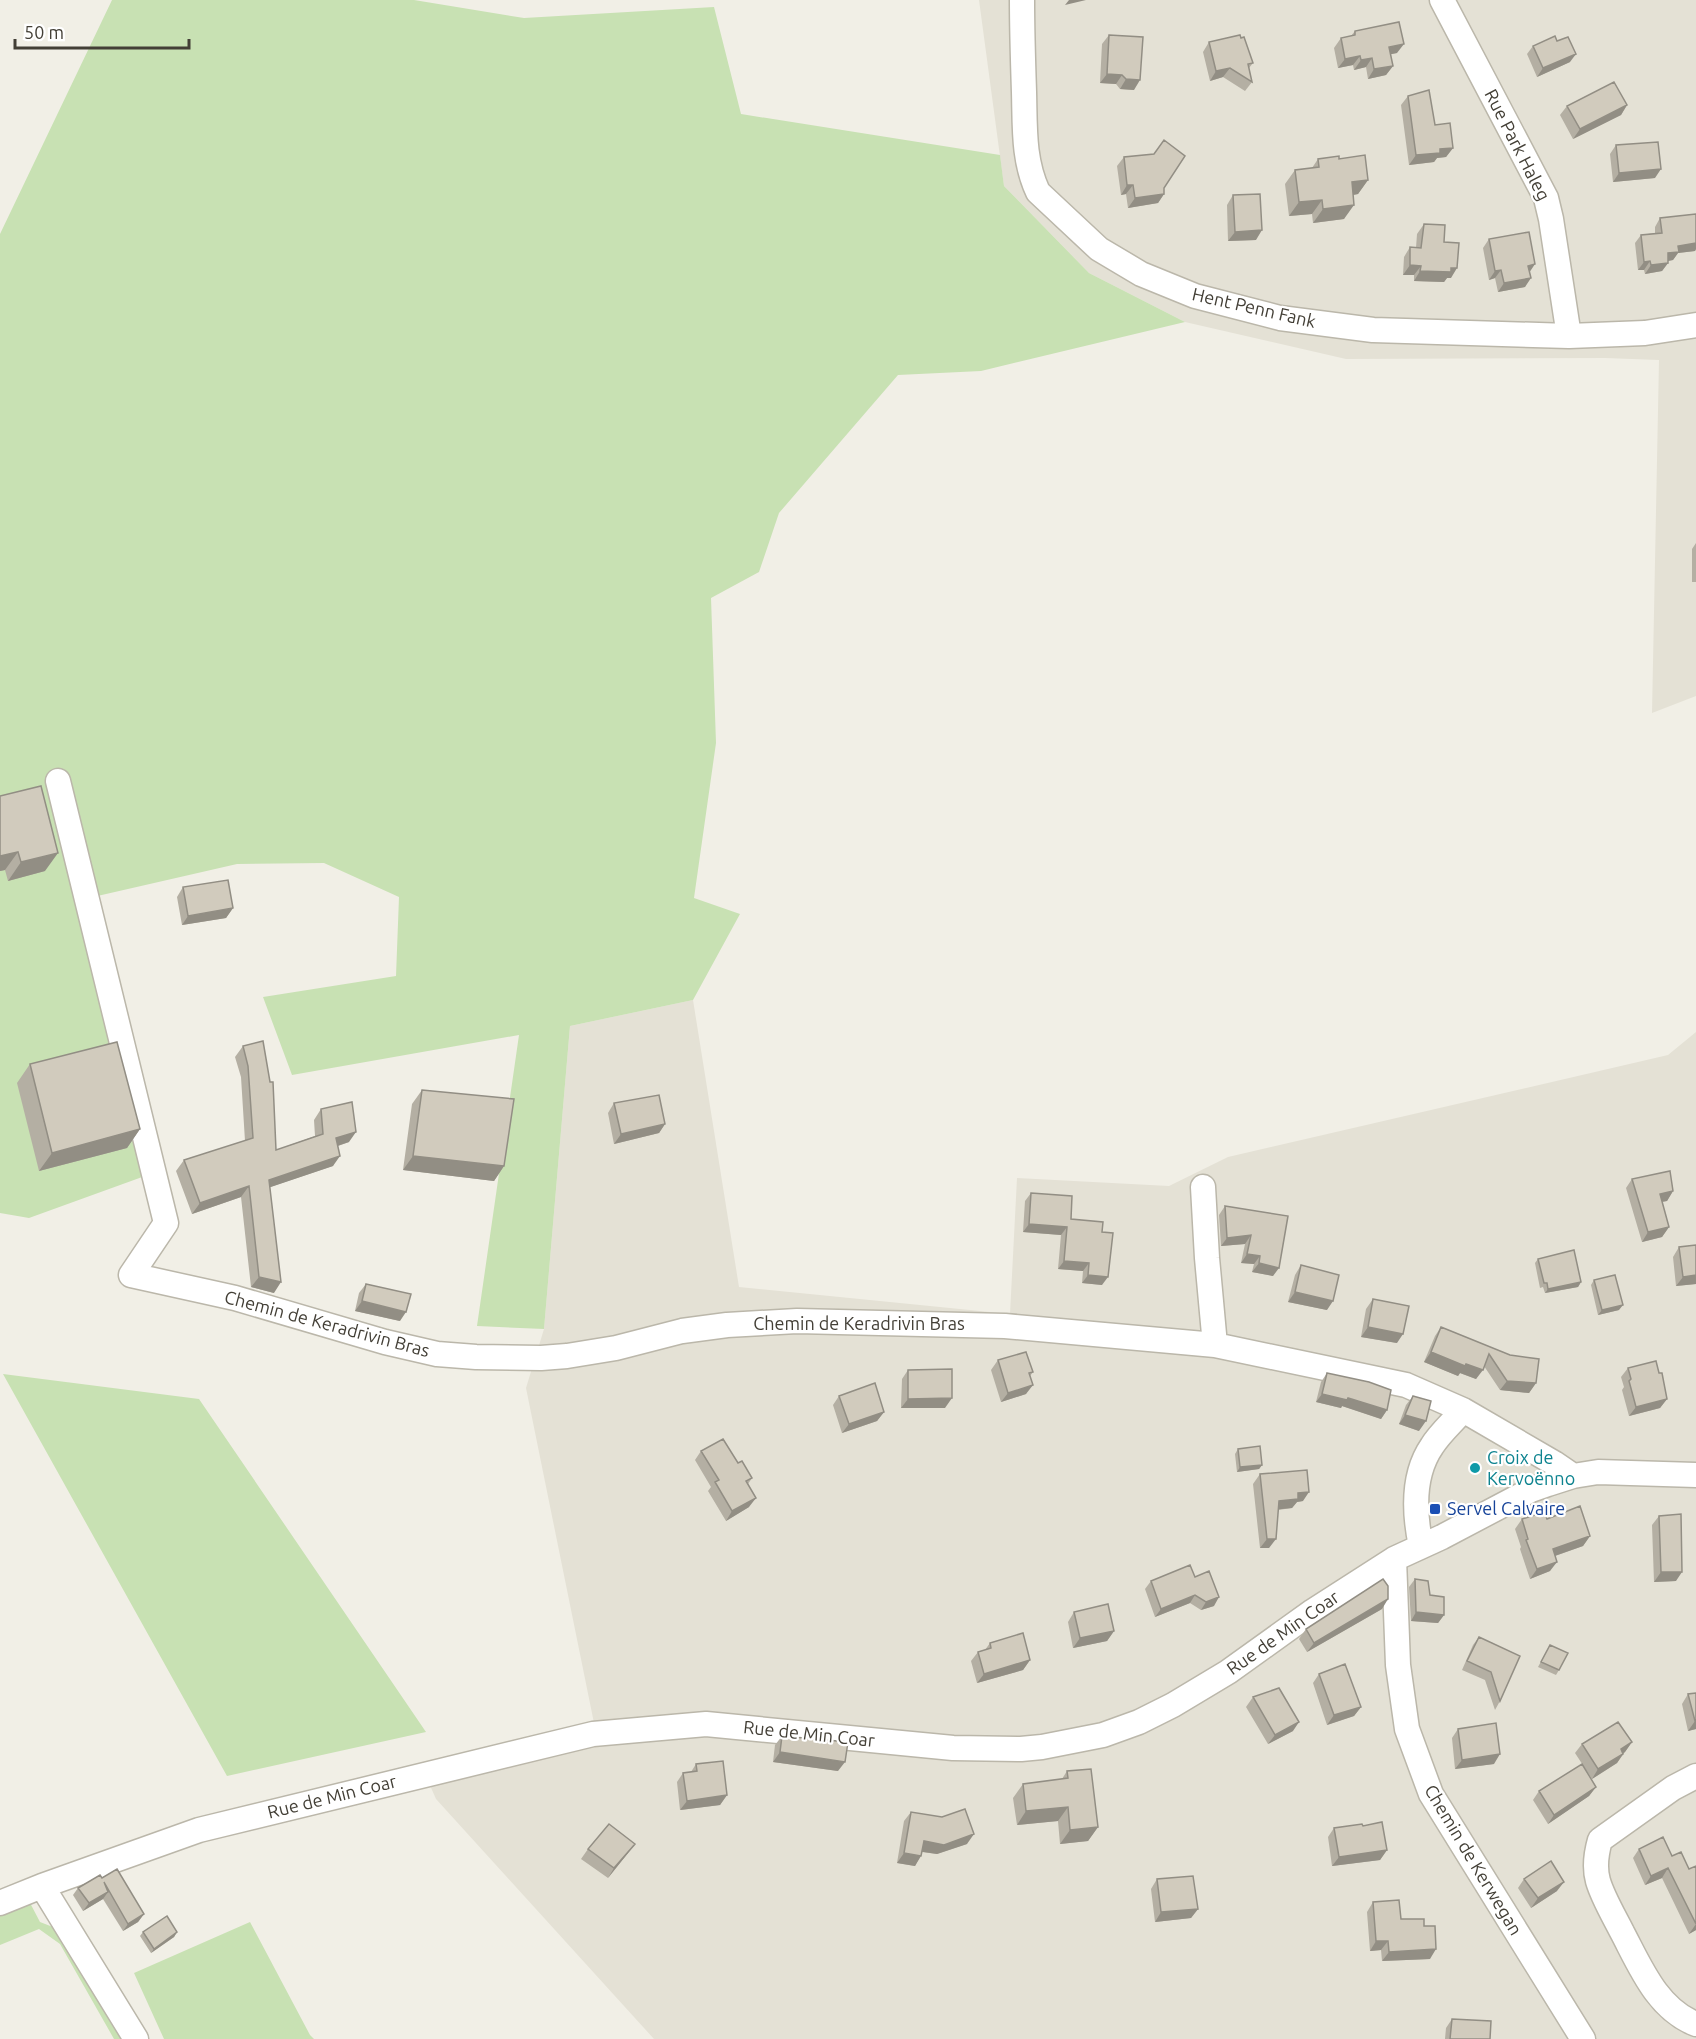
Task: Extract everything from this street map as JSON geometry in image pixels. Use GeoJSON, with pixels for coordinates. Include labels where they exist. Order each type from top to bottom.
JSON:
{"type":"FeatureCollection","features":[{"type":"Feature","properties":{"kind":"street","name":"Hent Penn Fank"},"geometry":{"type":"LineString","coordinates":[[1022,0],[1025,142],[1029,168],[1038,192],[1099,249],[1141,274],[1195,296],[1280,318],[1373,330],[1569,336],[1645,333],[1696,325]]}},
{"type":"Feature","properties":{"kind":"street","name":"Rue Park Haleg"},"geometry":{"type":"LineString","coordinates":[[1442,0],[1546,198],[1569,336]]}},
{"type":"Feature","properties":{"kind":"street","name":"Chemin de Keradrivin Bras"},"geometry":{"type":"LineString","coordinates":[[58,781],[166,1223],[131,1275],[235,1298],[385,1342],[437,1354],[476,1357],[567,1356],[616,1348],[682,1331],[727,1325],[797,1321],[1005,1326],[1215,1344],[1406,1386],[1463,1410],[1573,1476]]}},
{"type":"Feature","properties":{"kind":"street"},"geometry":{"type":"LineString","coordinates":[[1203,1187],[1215,1344]]}},
{"type":"Feature","properties":{"kind":"street"},"geometry":{"type":"LineString","coordinates":[[1421,1546],[1415,1507],[1422,1469],[1432,1445],[1463,1410]]}},
{"type":"Feature","properties":{"kind":"street","name":"Rue de Min Coar"},"geometry":{"type":"LineString","coordinates":[[0,1903],[199,1830],[594,1734],[706,1724],[987,1750],[1042,1747],[1103,1735],[1139,1722],[1173,1705],[1228,1672],[1313,1611],[1394,1559],[1442,1537],[1531,1490],[1573,1476],[1598,1472],[1696,1475]]}},
{"type":"Feature","properties":{"kind":"street","name":"Chemin de Kerwegan"},"geometry":{"type":"LineString","coordinates":[[1394,1559],[1398,1665],[1407,1730],[1431,1794],[1582,2039]]}},
{"type":"Feature","properties":{"kind":"street"},"geometry":{"type":"LineString","coordinates":[[1696,1776],[1673,1788],[1600,1840],[1596,1861],[1598,1882],[1645,1976],[1658,1995],[1674,2011],[1696,2024]]}},
{"type":"Feature","properties":{"kind":"street"},"geometry":{"type":"LineString","coordinates":[[42,1886],[136,2039]]}},
{"type":"Feature","properties":{"kind":"shaded area"},"geometry":{"type":"Polygon","coordinates":[[[979,0],[1696,0],[1696,696],[1652,713],[1659,360],[1605,358],[1346,359],[1185,322],[1089,273],[1004,186],[979,0]]]}},
{"type":"Feature","properties":{"kind":"shaded area"},"geometry":{"type":"Polygon","coordinates":[[[693,1000],[739,1287],[1010,1314],[1017,1178],[1169,1186],[1228,1157],[1668,1055],[1696,1032],[1696,2039],[654,2039],[436,1799],[421,1765],[594,1723],[526,1388],[544,1329],[570,1026],[693,1000]]]}},
{"type":"Feature","properties":{"kind":"green space"},"geometry":{"type":"Polygon","coordinates":[[[112,0],[414,0],[524,18],[714,7],[741,114],[1000,155],[1004,186],[1089,273],[1185,322],[981,371],[898,375],[779,513],[759,572],[711,598],[716,743],[694,898],[740,914],[693,1000],[570,1026],[544,1329],[477,1326],[519,1035],[292,1075],[263,997],[396,976],[399,897],[324,863],[237,864],[93,897],[156,1172],[29,1218],[0,1213],[0,234],[112,0]]]}},
{"type":"Feature","properties":{"kind":"green space"},"geometry":{"type":"Polygon","coordinates":[[[3,1374],[199,1399],[426,1732],[227,1776],[3,1374]]]}},
{"type":"Feature","properties":{"kind":"green space"},"geometry":{"type":"Polygon","coordinates":[[[29,1901],[40,1922],[58,1929],[125,2039],[114,2039],[60,1944],[39,1929],[0,1945],[0,1915],[29,1901]]]}},
{"type":"Feature","properties":{"kind":"green space"},"geometry":{"type":"Polygon","coordinates":[[[250,1922],[314,2039],[164,2039],[134,1973],[250,1922]]]}},
{"type":"Feature","properties":{"kind":"building"},"geometry":{"type":"Polygon","coordinates":[[[1399,22],[1404,44],[1389,47],[1393,66],[1374,69],[1372,58],[1361,60],[1360,56],[1345,59],[1341,38],[1355,35],[1355,31],[1399,22]]]}},
{"type":"Feature","properties":{"kind":"building"},"geometry":{"type":"Polygon","coordinates":[[[1109,35],[1143,37],[1140,80],[1107,74],[1109,35]]]}},
{"type":"Feature","properties":{"kind":"building"},"geometry":{"type":"Polygon","coordinates":[[[1240,35],[1241,38],[1244,37],[1253,63],[1248,64],[1252,82],[1230,68],[1216,71],[1209,42],[1240,35]]]}},
{"type":"Feature","properties":{"kind":"building"},"geometry":{"type":"Polygon","coordinates":[[[1555,36],[1557,41],[1568,37],[1576,54],[1543,68],[1533,46],[1555,36]]]}},
{"type":"Feature","properties":{"kind":"building"},"geometry":{"type":"Polygon","coordinates":[[[1614,82],[1627,105],[1580,129],[1567,106],[1614,82]]]}},
{"type":"Feature","properties":{"kind":"building"},"geometry":{"type":"Polygon","coordinates":[[[1429,90],[1435,125],[1450,123],[1453,148],[1440,149],[1440,153],[1416,155],[1408,96],[1429,90]]]}},
{"type":"Feature","properties":{"kind":"building"},"geometry":{"type":"Polygon","coordinates":[[[1164,140],[1185,156],[1164,188],[1164,194],[1135,198],[1133,185],[1127,185],[1124,157],[1154,154],[1164,140]]]}},
{"type":"Feature","properties":{"kind":"building"},"geometry":{"type":"Polygon","coordinates":[[[1658,142],[1661,169],[1619,173],[1616,145],[1658,142]]]}},
{"type":"Feature","properties":{"kind":"building"},"geometry":{"type":"Polygon","coordinates":[[[1365,155],[1368,180],[1352,182],[1354,205],[1323,209],[1322,200],[1299,202],[1295,170],[1319,167],[1318,159],[1365,155]]]}},
{"type":"Feature","properties":{"kind":"building"},"geometry":{"type":"Polygon","coordinates":[[[1260,194],[1262,230],[1235,232],[1233,195],[1260,194]]]}},
{"type":"Feature","properties":{"kind":"building"},"geometry":{"type":"Polygon","coordinates":[[[1696,214],[1696,243],[1678,246],[1679,252],[1668,253],[1668,263],[1651,265],[1650,261],[1644,262],[1641,235],[1662,233],[1660,218],[1696,214]]]}},
{"type":"Feature","properties":{"kind":"building"},"geometry":{"type":"Polygon","coordinates":[[[1424,224],[1445,225],[1444,242],[1459,243],[1457,268],[1451,268],[1451,272],[1420,271],[1421,266],[1410,265],[1410,247],[1421,248],[1424,224]]]}},
{"type":"Feature","properties":{"kind":"building"},"geometry":{"type":"Polygon","coordinates":[[[1529,232],[1535,264],[1528,266],[1531,278],[1504,283],[1501,270],[1495,271],[1489,239],[1529,232]]]}},
{"type":"Feature","properties":{"kind":"building"},"geometry":{"type":"Polygon","coordinates":[[[41,786],[58,853],[21,862],[18,852],[0,856],[0,796],[41,786]]]}},
{"type":"Feature","properties":{"kind":"building"},"geometry":{"type":"Polygon","coordinates":[[[228,880],[233,908],[188,916],[183,887],[228,880]]]}},
{"type":"Feature","properties":{"kind":"building"},"geometry":{"type":"Polygon","coordinates":[[[263,1041],[270,1082],[273,1082],[276,1150],[323,1134],[321,1109],[352,1102],[356,1132],[336,1138],[340,1156],[269,1180],[281,1282],[259,1277],[249,1186],[200,1203],[184,1160],[253,1138],[248,1066],[243,1046],[263,1041]]]}},
{"type":"Feature","properties":{"kind":"building"},"geometry":{"type":"Polygon","coordinates":[[[117,1042],[140,1129],[52,1153],[30,1064],[117,1042]]]}},
{"type":"Feature","properties":{"kind":"building"},"geometry":{"type":"Polygon","coordinates":[[[422,1090],[514,1099],[504,1166],[413,1156],[422,1090]]]}},
{"type":"Feature","properties":{"kind":"building"},"geometry":{"type":"Polygon","coordinates":[[[659,1095],[665,1124],[621,1134],[614,1103],[659,1095]]]}},
{"type":"Feature","properties":{"kind":"building"},"geometry":{"type":"Polygon","coordinates":[[[1670,1171],[1673,1191],[1660,1194],[1669,1227],[1648,1232],[1632,1179],[1670,1171]]]}},
{"type":"Feature","properties":{"kind":"building"},"geometry":{"type":"Polygon","coordinates":[[[1031,1193],[1072,1196],[1071,1219],[1103,1222],[1102,1232],[1113,1233],[1108,1277],[1088,1275],[1089,1263],[1064,1261],[1067,1227],[1029,1224],[1031,1193]]]}},
{"type":"Feature","properties":{"kind":"building"},"geometry":{"type":"Polygon","coordinates":[[[1225,1206],[1288,1216],[1279,1268],[1259,1263],[1260,1256],[1247,1254],[1251,1235],[1227,1238],[1225,1206]]]}},
{"type":"Feature","properties":{"kind":"building"},"geometry":{"type":"Polygon","coordinates":[[[1696,1245],[1696,1275],[1683,1277],[1679,1247],[1696,1245]]]}},
{"type":"Feature","properties":{"kind":"building"},"geometry":{"type":"Polygon","coordinates":[[[1574,1250],[1581,1282],[1548,1289],[1547,1283],[1544,1283],[1538,1259],[1574,1250]]]}},
{"type":"Feature","properties":{"kind":"building"},"geometry":{"type":"Polygon","coordinates":[[[1301,1265],[1339,1275],[1333,1301],[1295,1292],[1301,1265]]]}},
{"type":"Feature","properties":{"kind":"building"},"geometry":{"type":"Polygon","coordinates":[[[1615,1275],[1623,1305],[1602,1310],[1594,1280],[1615,1275]]]}},
{"type":"Feature","properties":{"kind":"building"},"geometry":{"type":"Polygon","coordinates":[[[366,1284],[411,1294],[406,1312],[362,1301],[366,1284]]]}},
{"type":"Feature","properties":{"kind":"building"},"geometry":{"type":"Polygon","coordinates":[[[1373,1299],[1409,1306],[1403,1334],[1368,1327],[1373,1299]]]}},
{"type":"Feature","properties":{"kind":"building"},"geometry":{"type":"Polygon","coordinates":[[[1441,1327],[1510,1355],[1539,1359],[1536,1383],[1507,1381],[1489,1354],[1483,1370],[1466,1364],[1465,1366],[1431,1352],[1441,1327]]]}},
{"type":"Feature","properties":{"kind":"building"},"geometry":{"type":"Polygon","coordinates":[[[1026,1352],[1033,1372],[1029,1373],[1033,1385],[1008,1393],[998,1360],[1026,1352]]]}},
{"type":"Feature","properties":{"kind":"building"},"geometry":{"type":"Polygon","coordinates":[[[1656,1361],[1659,1373],[1662,1373],[1667,1399],[1636,1407],[1628,1368],[1656,1361]]]}},
{"type":"Feature","properties":{"kind":"building"},"geometry":{"type":"Polygon","coordinates":[[[952,1369],[952,1398],[908,1399],[908,1370],[952,1369]]]}},
{"type":"Feature","properties":{"kind":"building"},"geometry":{"type":"Polygon","coordinates":[[[1327,1373],[1369,1382],[1391,1390],[1387,1410],[1348,1398],[1347,1400],[1322,1394],[1327,1373]]]}},
{"type":"Feature","properties":{"kind":"building"},"geometry":{"type":"Polygon","coordinates":[[[875,1383],[884,1412],[849,1424],[839,1396],[875,1383]]]}},
{"type":"Feature","properties":{"kind":"building"},"geometry":{"type":"Polygon","coordinates":[[[1413,1396],[1431,1401],[1426,1421],[1405,1415],[1413,1396]]]}},
{"type":"Feature","properties":{"kind":"building"},"geometry":{"type":"Polygon","coordinates":[[[723,1439],[738,1463],[742,1461],[752,1478],[746,1481],[756,1498],[732,1511],[715,1482],[719,1480],[701,1451],[723,1439]]]}},
{"type":"Feature","properties":{"kind":"building"},"geometry":{"type":"Polygon","coordinates":[[[1260,1446],[1262,1465],[1240,1467],[1238,1449],[1260,1446]]]}},
{"type":"Feature","properties":{"kind":"building"},"geometry":{"type":"Polygon","coordinates":[[[1307,1470],[1309,1492],[1298,1493],[1298,1499],[1279,1501],[1276,1539],[1267,1539],[1260,1474],[1307,1470]]]}},
{"type":"Feature","properties":{"kind":"building"},"geometry":{"type":"Polygon","coordinates":[[[1580,1506],[1590,1536],[1553,1549],[1557,1562],[1537,1569],[1526,1540],[1528,1539],[1522,1519],[1544,1512],[1547,1519],[1580,1506]]]}},
{"type":"Feature","properties":{"kind":"building"},"geometry":{"type":"Polygon","coordinates":[[[1681,1514],[1682,1572],[1661,1572],[1659,1516],[1681,1514]]]}},
{"type":"Feature","properties":{"kind":"building"},"geometry":{"type":"Polygon","coordinates":[[[1190,1565],[1195,1577],[1209,1571],[1219,1597],[1206,1602],[1195,1595],[1161,1609],[1151,1581],[1190,1565]]]}},
{"type":"Feature","properties":{"kind":"building"},"geometry":{"type":"Polygon","coordinates":[[[1383,1579],[1388,1586],[1388,1599],[1314,1643],[1306,1629],[1383,1579]]]}},
{"type":"Feature","properties":{"kind":"building"},"geometry":{"type":"Polygon","coordinates":[[[1415,1579],[1428,1581],[1430,1595],[1444,1597],[1444,1615],[1416,1612],[1415,1579]]]}},
{"type":"Feature","properties":{"kind":"building"},"geometry":{"type":"Polygon","coordinates":[[[1108,1604],[1114,1631],[1080,1638],[1074,1612],[1108,1604]]]}},
{"type":"Feature","properties":{"kind":"building"},"geometry":{"type":"Polygon","coordinates":[[[1023,1633],[1030,1660],[984,1674],[978,1652],[991,1648],[990,1643],[1023,1633]]]}},
{"type":"Feature","properties":{"kind":"building"},"geometry":{"type":"Polygon","coordinates":[[[1479,1637],[1520,1656],[1500,1701],[1491,1672],[1467,1661],[1479,1637]]]}},
{"type":"Feature","properties":{"kind":"building"},"geometry":{"type":"Polygon","coordinates":[[[1550,1645],[1568,1653],[1559,1670],[1541,1662],[1550,1645]]]}},
{"type":"Feature","properties":{"kind":"building"},"geometry":{"type":"Polygon","coordinates":[[[1345,1664],[1361,1707],[1334,1715],[1319,1674],[1345,1664]]]}},
{"type":"Feature","properties":{"kind":"building"},"geometry":{"type":"Polygon","coordinates":[[[1279,1688],[1299,1722],[1275,1735],[1253,1697],[1279,1688]]]}},
{"type":"Feature","properties":{"kind":"building"},"geometry":{"type":"Polygon","coordinates":[[[1696,1693],[1696,1721],[1695,1721],[1688,1694],[1696,1693]]]}},
{"type":"Feature","properties":{"kind":"building"},"geometry":{"type":"Polygon","coordinates":[[[1618,1722],[1632,1742],[1621,1749],[1623,1754],[1598,1769],[1582,1744],[1618,1722]]]}},
{"type":"Feature","properties":{"kind":"building"},"geometry":{"type":"Polygon","coordinates":[[[1496,1723],[1500,1754],[1462,1760],[1458,1729],[1496,1723]]]}},
{"type":"Feature","properties":{"kind":"building"},"geometry":{"type":"Polygon","coordinates":[[[782,1736],[848,1742],[845,1762],[780,1752],[782,1736]]]}},
{"type":"Feature","properties":{"kind":"building"},"geometry":{"type":"Polygon","coordinates":[[[723,1761],[727,1795],[687,1801],[683,1773],[697,1771],[696,1764],[723,1761]]]}},
{"type":"Feature","properties":{"kind":"building"},"geometry":{"type":"Polygon","coordinates":[[[1582,1764],[1596,1787],[1554,1815],[1539,1791],[1582,1764]]]}},
{"type":"Feature","properties":{"kind":"building"},"geometry":{"type":"Polygon","coordinates":[[[1091,1769],[1098,1827],[1070,1830],[1068,1807],[1026,1811],[1023,1784],[1068,1778],[1067,1771],[1091,1769]]]}},
{"type":"Feature","properties":{"kind":"building"},"geometry":{"type":"Polygon","coordinates":[[[965,1809],[974,1834],[944,1845],[924,1841],[921,1856],[904,1853],[911,1812],[942,1817],[965,1809]]]}},
{"type":"Feature","properties":{"kind":"building"},"geometry":{"type":"Polygon","coordinates":[[[1382,1822],[1387,1850],[1339,1857],[1334,1828],[1382,1822]]]}},
{"type":"Feature","properties":{"kind":"building"},"geometry":{"type":"Polygon","coordinates":[[[609,1824],[635,1844],[614,1868],[588,1849],[609,1824]]]}},
{"type":"Feature","properties":{"kind":"building"},"geometry":{"type":"Polygon","coordinates":[[[1663,1837],[1672,1856],[1681,1852],[1689,1869],[1696,1866],[1696,1924],[1668,1868],[1651,1876],[1639,1849],[1663,1837]]]}},
{"type":"Feature","properties":{"kind":"building"},"geometry":{"type":"Polygon","coordinates":[[[1551,1861],[1564,1882],[1538,1898],[1524,1879],[1551,1861]]]}},
{"type":"Feature","properties":{"kind":"building"},"geometry":{"type":"Polygon","coordinates":[[[117,1869],[144,1914],[128,1924],[104,1882],[108,1892],[89,1903],[78,1888],[100,1875],[102,1878],[117,1869]]]}},
{"type":"Feature","properties":{"kind":"building"},"geometry":{"type":"Polygon","coordinates":[[[1193,1876],[1198,1909],[1161,1912],[1157,1879],[1193,1876]]]}},
{"type":"Feature","properties":{"kind":"building"},"geometry":{"type":"Polygon","coordinates":[[[1399,1900],[1401,1919],[1424,1919],[1424,1926],[1435,1926],[1436,1949],[1389,1952],[1388,1941],[1376,1941],[1373,1902],[1399,1900]]]}},
{"type":"Feature","properties":{"kind":"building"},"geometry":{"type":"Polygon","coordinates":[[[167,1916],[177,1932],[154,1949],[143,1932],[167,1916]]]}},
{"type":"Feature","properties":{"kind":"building"},"geometry":{"type":"Polygon","coordinates":[[[1452,2019],[1491,2021],[1490,2039],[1450,2039],[1452,2019]]]}},
{"type":"Feature","properties":{"kind":"place","name":"Croix de Kervoënno"},"geometry":{"type":"Point","coordinates":[1475,1468]}},
{"type":"Feature","properties":{"kind":"place","name":"Servel Calvaire"},"geometry":{"type":"Point","coordinates":[1435,1509]}}]}
